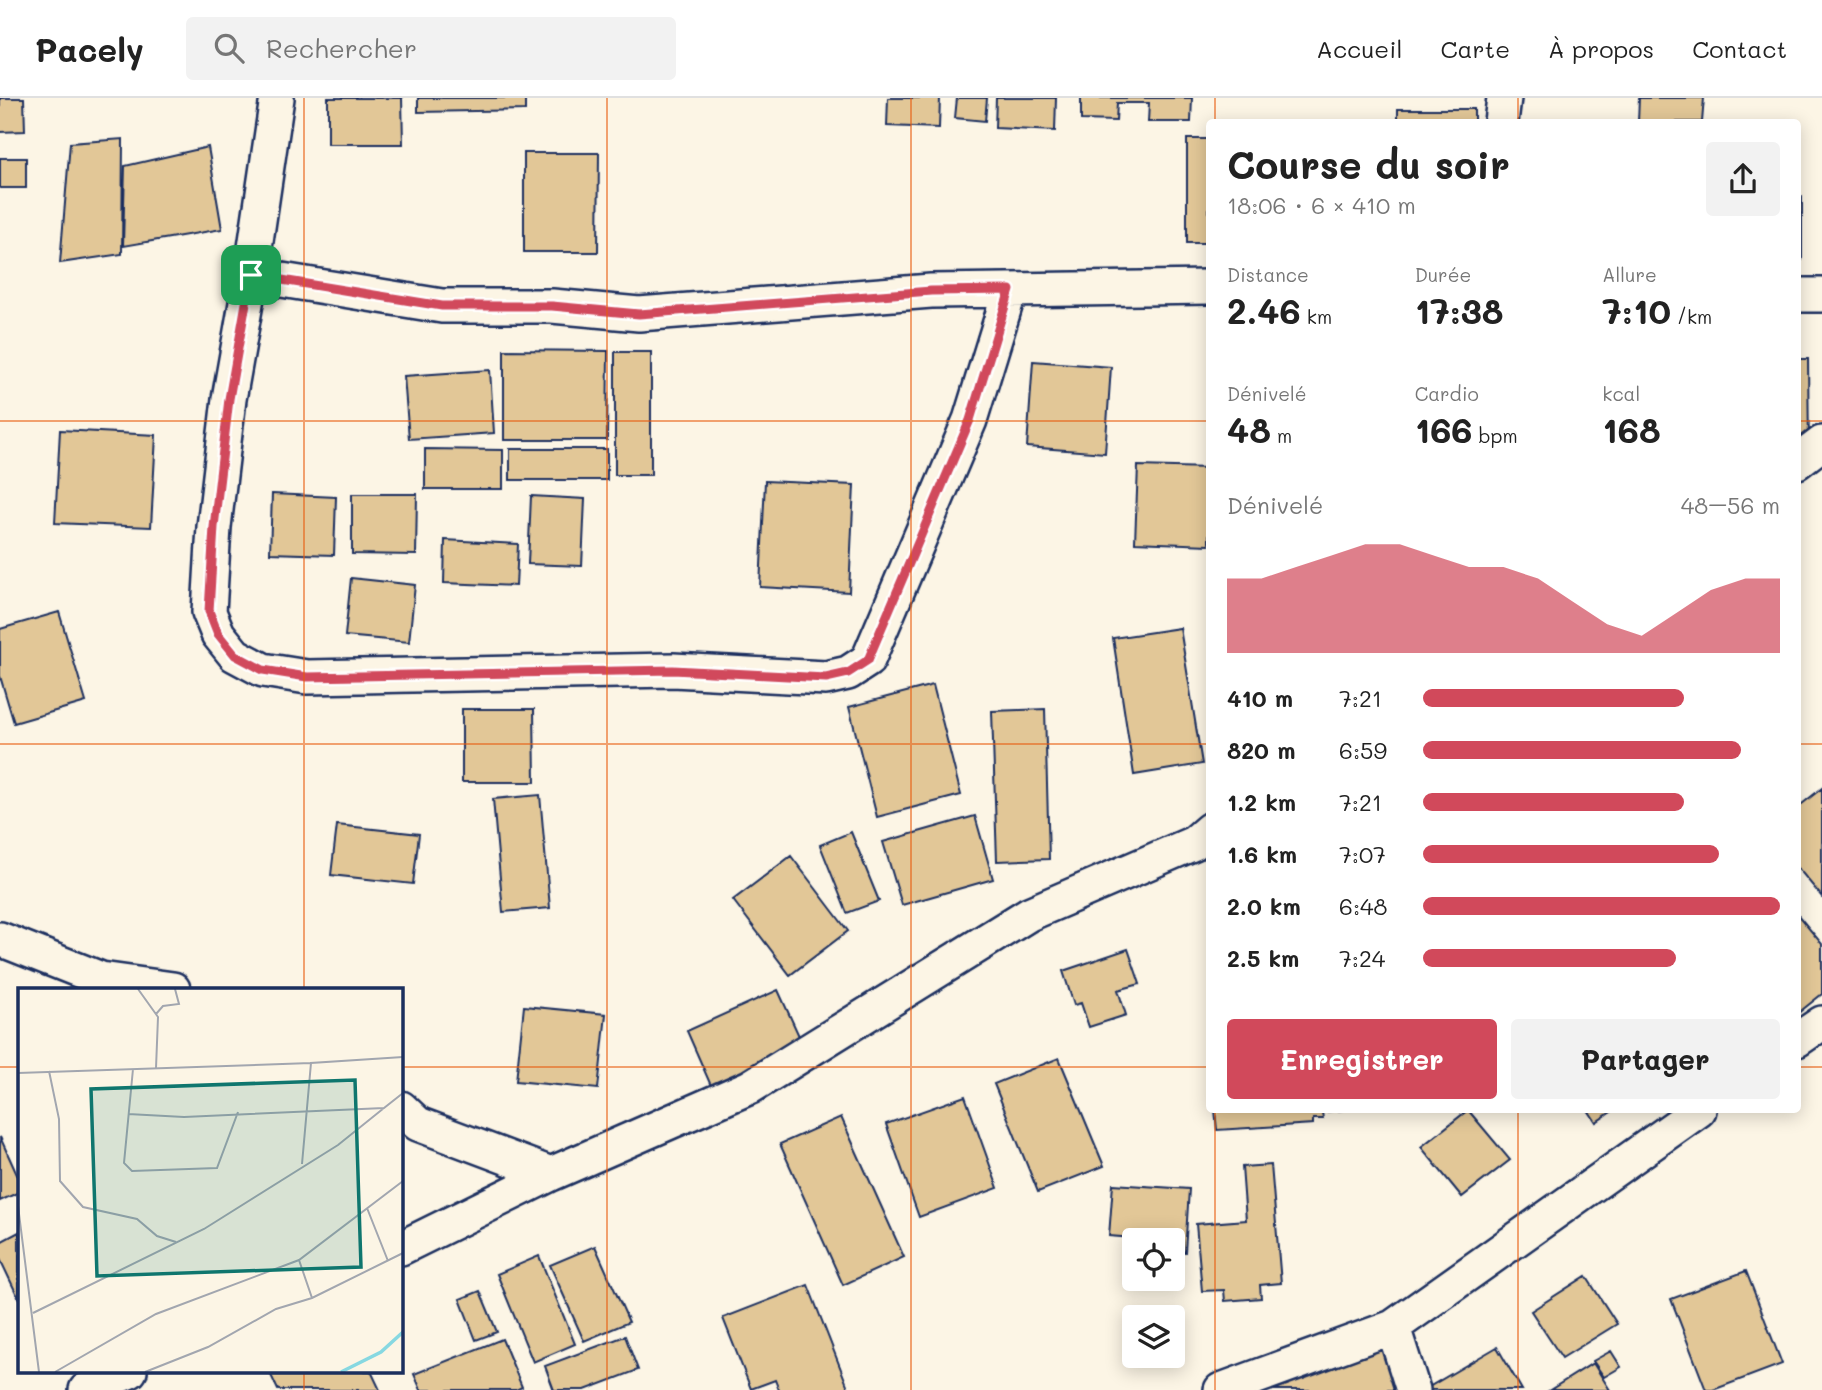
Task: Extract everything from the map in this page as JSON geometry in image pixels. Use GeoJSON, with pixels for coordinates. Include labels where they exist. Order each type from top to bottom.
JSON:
{"type":"FeatureCollection","features":[{"type":"Feature","properties":{"kind":"street"},"geometry":{"type":"LineString","coordinates":[[277,98],[251,275],[229,399],[214,527],[209,611],[218,634],[235,655],[263,670],[307,677],[673,670],[826,678],[848,673],[868,660],[970,420],[1010,290]]}},
{"type":"Feature","properties":{"kind":"street"},"geometry":{"type":"LineString","coordinates":[[1501,119],[1504,98]]}},
{"type":"Feature","properties":{"kind":"street"},"geometry":{"type":"LineString","coordinates":[[251,275],[442,306],[552,306],[639,314],[931,291],[1206,287]]}},
{"type":"Feature","properties":{"kind":"street"},"geometry":{"type":"LineString","coordinates":[[1801,295],[1822,295]]}},
{"type":"Feature","properties":{"kind":"street"},"geometry":{"type":"LineString","coordinates":[[1801,458],[1822,443]]}},
{"type":"Feature","properties":{"kind":"street"},"geometry":{"type":"LineString","coordinates":[[402,1248],[551,1174],[750,1087],[1029,914],[1194,843],[1206,833]]}},
{"type":"Feature","properties":{"kind":"street"},"geometry":{"type":"LineString","coordinates":[[0,939],[101,979],[166,988]]}},
{"type":"Feature","properties":{"kind":"street"},"geometry":{"type":"LineString","coordinates":[[1801,1037],[1822,1023]]}},
{"type":"Feature","properties":{"kind":"street"},"geometry":{"type":"LineString","coordinates":[[402,1109],[418,1124],[551,1174]]}},
{"type":"Feature","properties":{"kind":"street"},"geometry":{"type":"LineString","coordinates":[[1221,1390],[1393,1327],[1695,1113]]}},
{"type":"Feature","properties":{"kind":"street"},"geometry":{"type":"LineString","coordinates":[[1393,1327],[1413,1390]]}},
{"type":"Feature","properties":{"kind":"street"},"geometry":{"type":"LineString","coordinates":[[86,1390],[128,1372]]}},
{"type":"Feature","properties":{"kind":"building"},"geometry":{"type":"Polygon","coordinates":[[[0,98],[24,98],[25,131],[0,132],[0,98]]]}},
{"type":"Feature","properties":{"kind":"building"},"geometry":{"type":"Polygon","coordinates":[[[328,98],[402,98],[403,144],[328,144],[328,98]]]}},
{"type":"Feature","properties":{"kind":"building"},"geometry":{"type":"Polygon","coordinates":[[[418,98],[525,98],[525,110],[418,112],[418,98]]]}},
{"type":"Feature","properties":{"kind":"building"},"geometry":{"type":"Polygon","coordinates":[[[888,98],[940,98],[939,128],[887,126],[888,98]]]}},
{"type":"Feature","properties":{"kind":"building"},"geometry":{"type":"Polygon","coordinates":[[[957,98],[987,98],[985,121],[955,118],[957,98]]]}},
{"type":"Feature","properties":{"kind":"building"},"geometry":{"type":"Polygon","coordinates":[[[996,98],[1056,98],[1055,131],[995,128],[996,98]]]}},
{"type":"Feature","properties":{"kind":"building"},"geometry":{"type":"Polygon","coordinates":[[[1081,98],[1192,98],[1191,122],[1148,122],[1149,103],[1117,103],[1116,121],[1081,120],[1081,98]]]}},
{"type":"Feature","properties":{"kind":"building"},"geometry":{"type":"Polygon","coordinates":[[[1639,98],[1704,98],[1702,119],[1638,119],[1639,98]]]}},
{"type":"Feature","properties":{"kind":"building"},"geometry":{"type":"Polygon","coordinates":[[[1398,109],[1474,109],[1474,119],[1398,119],[1398,109]]]}},
{"type":"Feature","properties":{"kind":"building"},"geometry":{"type":"Polygon","coordinates":[[[123,139],[122,254],[60,263],[70,143],[123,139]]]}},
{"type":"Feature","properties":{"kind":"building"},"geometry":{"type":"Polygon","coordinates":[[[1187,139],[1206,139],[1206,243],[1187,243],[1187,139]]]}},
{"type":"Feature","properties":{"kind":"building"},"geometry":{"type":"Polygon","coordinates":[[[208,147],[222,229],[123,246],[125,166],[208,147]]]}},
{"type":"Feature","properties":{"kind":"building"},"geometry":{"type":"Polygon","coordinates":[[[524,153],[599,153],[598,252],[524,252],[524,153]]]}},
{"type":"Feature","properties":{"kind":"building"},"geometry":{"type":"Polygon","coordinates":[[[0,158],[26,158],[26,188],[0,188],[0,158]]]}},
{"type":"Feature","properties":{"kind":"building"},"geometry":{"type":"Polygon","coordinates":[[[1801,197],[1802,197],[1801,260],[1801,197]]]}},
{"type":"Feature","properties":{"kind":"building"},"geometry":{"type":"Polygon","coordinates":[[[504,350],[608,351],[607,440],[504,440],[504,350]]]}},
{"type":"Feature","properties":{"kind":"building"},"geometry":{"type":"Polygon","coordinates":[[[615,352],[651,352],[651,475],[615,475],[615,352]]]}},
{"type":"Feature","properties":{"kind":"building"},"geometry":{"type":"Polygon","coordinates":[[[1801,359],[1808,359],[1809,454],[1801,454],[1801,359]]]}},
{"type":"Feature","properties":{"kind":"building"},"geometry":{"type":"Polygon","coordinates":[[[1033,361],[1111,367],[1105,453],[1027,447],[1033,361]]]}},
{"type":"Feature","properties":{"kind":"building"},"geometry":{"type":"Polygon","coordinates":[[[490,370],[494,433],[409,439],[404,376],[490,370]]]}},
{"type":"Feature","properties":{"kind":"building"},"geometry":{"type":"Polygon","coordinates":[[[60,430],[156,435],[151,527],[55,523],[60,430]]]}},
{"type":"Feature","properties":{"kind":"building"},"geometry":{"type":"Polygon","coordinates":[[[425,449],[503,450],[503,489],[425,489],[425,449]]]}},
{"type":"Feature","properties":{"kind":"building"},"geometry":{"type":"Polygon","coordinates":[[[510,449],[607,449],[607,480],[510,480],[510,449]]]}},
{"type":"Feature","properties":{"kind":"building"},"geometry":{"type":"Polygon","coordinates":[[[1138,466],[1206,468],[1206,545],[1135,542],[1138,466]]]}},
{"type":"Feature","properties":{"kind":"building"},"geometry":{"type":"Polygon","coordinates":[[[765,481],[854,485],[849,592],[760,587],[765,481]]]}},
{"type":"Feature","properties":{"kind":"building"},"geometry":{"type":"Polygon","coordinates":[[[272,494],[336,497],[334,555],[270,553],[272,494]]]}},
{"type":"Feature","properties":{"kind":"building"},"geometry":{"type":"Polygon","coordinates":[[[352,494],[417,494],[416,555],[352,554],[352,494]]]}},
{"type":"Feature","properties":{"kind":"building"},"geometry":{"type":"Polygon","coordinates":[[[531,496],[585,499],[582,566],[528,564],[531,496]]]}},
{"type":"Feature","properties":{"kind":"building"},"geometry":{"type":"Polygon","coordinates":[[[445,540],[518,544],[516,586],[444,583],[445,540]]]}},
{"type":"Feature","properties":{"kind":"building"},"geometry":{"type":"Polygon","coordinates":[[[351,578],[415,585],[409,642],[345,636],[351,578]]]}},
{"type":"Feature","properties":{"kind":"building"},"geometry":{"type":"Polygon","coordinates":[[[59,612],[86,702],[14,723],[0,676],[0,629],[59,612]]]}},
{"type":"Feature","properties":{"kind":"building"},"geometry":{"type":"Polygon","coordinates":[[[1180,628],[1202,764],[1134,775],[1113,638],[1180,628]]]}},
{"type":"Feature","properties":{"kind":"building"},"geometry":{"type":"Polygon","coordinates":[[[933,685],[961,795],[877,817],[849,707],[933,685]]]}},
{"type":"Feature","properties":{"kind":"building"},"geometry":{"type":"Polygon","coordinates":[[[462,709],[534,709],[535,782],[462,782],[462,709]]]}},
{"type":"Feature","properties":{"kind":"building"},"geometry":{"type":"Polygon","coordinates":[[[1045,709],[1049,859],[997,861],[992,711],[1045,709]]]}},
{"type":"Feature","properties":{"kind":"building"},"geometry":{"type":"Polygon","coordinates":[[[1822,788],[1822,897],[1801,872],[1801,805],[1822,788]]]}},
{"type":"Feature","properties":{"kind":"building"},"geometry":{"type":"Polygon","coordinates":[[[540,795],[550,908],[503,912],[493,799],[540,795]]]}},
{"type":"Feature","properties":{"kind":"building"},"geometry":{"type":"Polygon","coordinates":[[[975,816],[993,879],[902,905],[883,842],[975,816]]]}},
{"type":"Feature","properties":{"kind":"building"},"geometry":{"type":"Polygon","coordinates":[[[337,825],[419,834],[413,884],[331,875],[337,825]]]}},
{"type":"Feature","properties":{"kind":"building"},"geometry":{"type":"Polygon","coordinates":[[[851,832],[879,901],[847,913],[820,845],[851,832]]]}},
{"type":"Feature","properties":{"kind":"building"},"geometry":{"type":"Polygon","coordinates":[[[791,856],[848,931],[790,975],[733,900],[791,856]]]}},
{"type":"Feature","properties":{"kind":"building"},"geometry":{"type":"Polygon","coordinates":[[[1801,919],[1822,944],[1822,994],[1801,1011],[1801,919]]]}},
{"type":"Feature","properties":{"kind":"building"},"geometry":{"type":"Polygon","coordinates":[[[1128,949],[1140,984],[1118,990],[1126,1015],[1089,1027],[1081,1003],[1074,1005],[1063,971],[1128,949]]]}},
{"type":"Feature","properties":{"kind":"building"},"geometry":{"type":"Polygon","coordinates":[[[778,990],[804,1047],[712,1088],[687,1031],[778,990]]]}},
{"type":"Feature","properties":{"kind":"building"},"geometry":{"type":"Polygon","coordinates":[[[524,1006],[606,1014],[598,1089],[516,1081],[524,1006]]]}},
{"type":"Feature","properties":{"kind":"building"},"geometry":{"type":"Polygon","coordinates":[[[1059,1058],[1104,1166],[1038,1192],[994,1084],[1059,1058]]]}},
{"type":"Feature","properties":{"kind":"building"},"geometry":{"type":"Polygon","coordinates":[[[965,1096],[998,1188],[919,1217],[886,1124],[965,1096]]]}},
{"type":"Feature","properties":{"kind":"building"},"geometry":{"type":"Polygon","coordinates":[[[1215,1113],[1322,1113],[1323,1119],[1313,1119],[1313,1124],[1217,1130],[1215,1113]]]}},
{"type":"Feature","properties":{"kind":"building"},"geometry":{"type":"Polygon","coordinates":[[[1464,1113],[1471,1113],[1510,1160],[1462,1197],[1421,1147],[1464,1113]]]}},
{"type":"Feature","properties":{"kind":"building"},"geometry":{"type":"Polygon","coordinates":[[[1590,1113],[1610,1113],[1596,1122],[1590,1113]]]}},
{"type":"Feature","properties":{"kind":"building"},"geometry":{"type":"Polygon","coordinates":[[[841,1117],[904,1257],[843,1285],[780,1144],[841,1117]]]}},
{"type":"Feature","properties":{"kind":"building"},"geometry":{"type":"Polygon","coordinates":[[[0,1137],[18,1177],[18,1192],[0,1201],[0,1137]]]}},
{"type":"Feature","properties":{"kind":"building"},"geometry":{"type":"Polygon","coordinates":[[[1271,1165],[1281,1283],[1260,1285],[1261,1298],[1225,1301],[1224,1290],[1202,1291],[1196,1224],[1246,1220],[1242,1167],[1271,1165]]]}},
{"type":"Feature","properties":{"kind":"building"},"geometry":{"type":"Polygon","coordinates":[[[1113,1184],[1189,1189],[1185,1252],[1185,1228],[1122,1228],[1122,1237],[1109,1236],[1113,1184]]]}},
{"type":"Feature","properties":{"kind":"building"},"geometry":{"type":"Polygon","coordinates":[[[18,1233],[18,1297],[0,1259],[0,1242],[18,1233]]]}},
{"type":"Feature","properties":{"kind":"building"},"geometry":{"type":"Polygon","coordinates":[[[595,1246],[629,1322],[584,1341],[550,1265],[595,1246]]]}},
{"type":"Feature","properties":{"kind":"building"},"geometry":{"type":"Polygon","coordinates":[[[539,1256],[575,1344],[533,1362],[497,1274],[539,1256]]]}},
{"type":"Feature","properties":{"kind":"building"},"geometry":{"type":"Polygon","coordinates":[[[1746,1271],[1782,1364],[1713,1390],[1706,1390],[1671,1299],[1746,1271]]]}},
{"type":"Feature","properties":{"kind":"building"},"geometry":{"type":"Polygon","coordinates":[[[1586,1276],[1617,1324],[1562,1358],[1531,1311],[1586,1276]]]}},
{"type":"Feature","properties":{"kind":"building"},"geometry":{"type":"Polygon","coordinates":[[[808,1285],[849,1390],[779,1390],[775,1380],[751,1389],[723,1318],[808,1285]]]}},
{"type":"Feature","properties":{"kind":"building"},"geometry":{"type":"Polygon","coordinates":[[[480,1291],[497,1332],[476,1340],[460,1299],[480,1291]]]}},
{"type":"Feature","properties":{"kind":"building"},"geometry":{"type":"Polygon","coordinates":[[[625,1336],[638,1370],[585,1390],[554,1390],[545,1366],[625,1336]]]}},
{"type":"Feature","properties":{"kind":"building"},"geometry":{"type":"Polygon","coordinates":[[[502,1339],[522,1387],[516,1390],[421,1390],[414,1374],[502,1339]]]}},
{"type":"Feature","properties":{"kind":"building"},"geometry":{"type":"Polygon","coordinates":[[[1497,1347],[1522,1390],[1430,1390],[1429,1387],[1497,1347]]]}},
{"type":"Feature","properties":{"kind":"building"},"geometry":{"type":"Polygon","coordinates":[[[1382,1349],[1396,1390],[1262,1390],[1382,1349]]]}},
{"type":"Feature","properties":{"kind":"building"},"geometry":{"type":"Polygon","coordinates":[[[1611,1351],[1621,1367],[1604,1377],[1593,1361],[1611,1351]]]}},
{"type":"Feature","properties":{"kind":"building"},"geometry":{"type":"Polygon","coordinates":[[[1593,1363],[1610,1390],[1550,1390],[1593,1363]]]}},
{"type":"Feature","properties":{"kind":"building"},"geometry":{"type":"Polygon","coordinates":[[[269,1372],[371,1372],[380,1390],[278,1390],[269,1372]]]}},
{"type":"Feature","properties":{"kind":"route"},"geometry":{"type":"LineString","coordinates":[[251,275],[442,306],[552,306],[639,314],[931,291],[1010,290],[970,420],[868,660],[848,673],[826,678],[673,670],[307,677],[263,670],[235,655],[218,634],[209,611],[214,527],[229,399],[251,275]]}}]}
